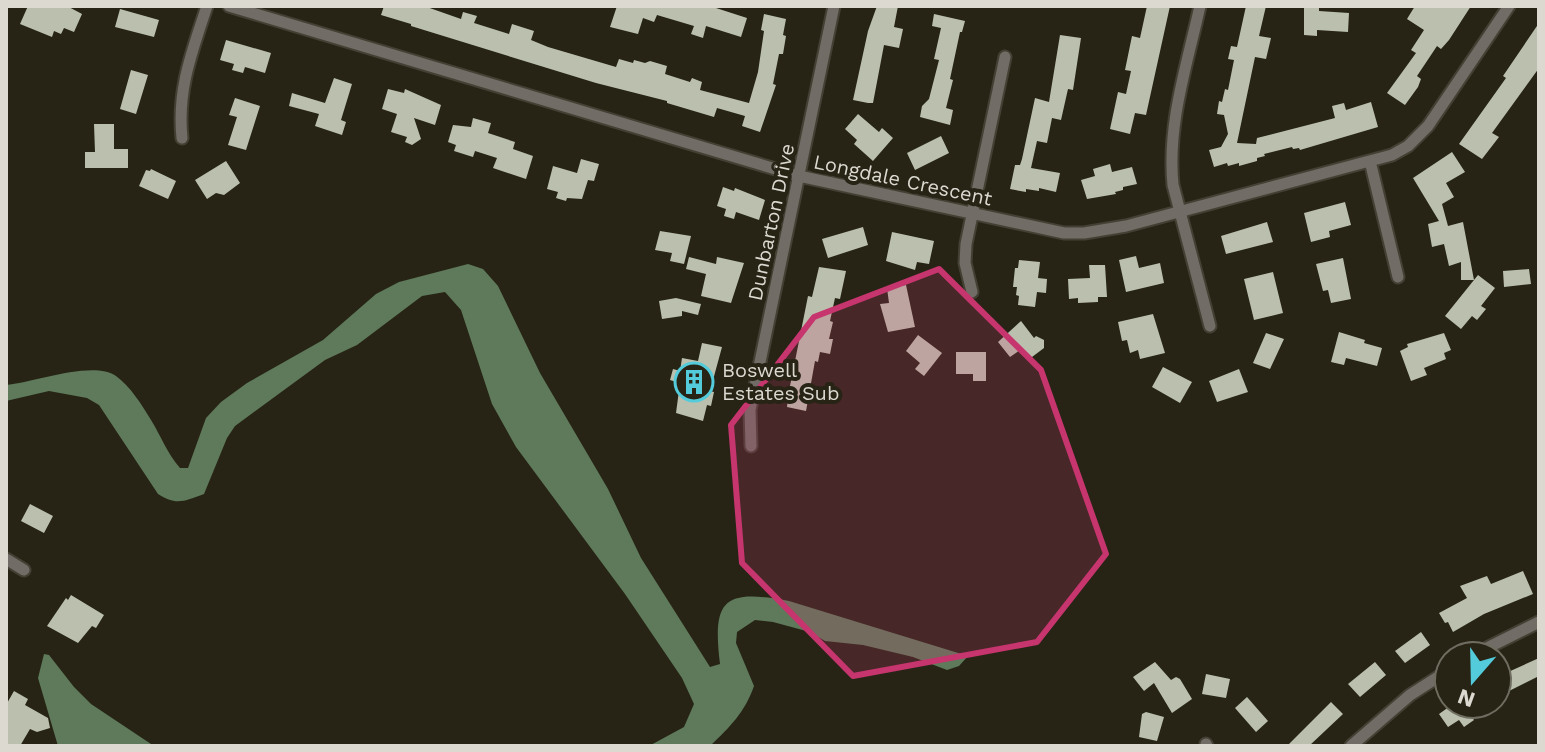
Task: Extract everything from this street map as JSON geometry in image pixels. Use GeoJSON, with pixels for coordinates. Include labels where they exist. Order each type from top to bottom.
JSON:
{"type":"FeatureCollection","features":[{"type":"Feature","properties":{"kind":"street"},"geometry":{"type":"LineString","coordinates":[[182,138],[179,110],[182,84],[207,6]]}},
{"type":"Feature","properties":{"kind":"street","name":"Longdale Crescent"},"geometry":{"type":"LineString","coordinates":[[229,6],[799,176],[1041,229],[1084,233],[1181,212],[1392,155],[1408,146],[1428,126],[1509,6]]}},
{"type":"Feature","properties":{"kind":"street","name":"Dunbarton Drive"},"geometry":{"type":"LineString","coordinates":[[751,446],[750,410],[834,6]]}},
{"type":"Feature","properties":{"kind":"street"},"geometry":{"type":"LineString","coordinates":[[1200,6],[1172,141],[1173,185],[1210,326]]}},
{"type":"Feature","properties":{"kind":"street"},"geometry":{"type":"LineString","coordinates":[[972,292],[965,263],[966,244],[1005,57]]}},
{"type":"Feature","properties":{"kind":"street"},"geometry":{"type":"LineString","coordinates":[[1370,161],[1398,277]]}},
{"type":"Feature","properties":{"kind":"street"},"geometry":{"type":"LineString","coordinates":[[6,559],[24,570]]}},
{"type":"Feature","properties":{"kind":"street"},"geometry":{"type":"LineString","coordinates":[[1503,640],[1539,622]]}},
{"type":"Feature","properties":{"kind":"street"},"geometry":{"type":"LineString","coordinates":[[1351,746],[1410,695],[1433,680]]}},
{"type":"Feature","properties":{"kind":"highlighted area"},"geometry":{"type":"Polygon","coordinates":[[[939,269],[1041,370],[1106,554],[1037,642],[853,676],[742,563],[731,425],[814,317],[939,269]]]}},
{"type":"Feature","properties":{"kind":"shaded area"},"geometry":{"type":"Polygon","coordinates":[[[468,264],[483,269],[498,286],[540,373],[608,489],[641,558],[710,667],[720,664],[718,625],[721,612],[736,599],[750,597],[789,601],[968,656],[959,666],[947,670],[913,657],[863,645],[825,641],[810,632],[755,620],[737,632],[736,643],[754,686],[746,704],[730,726],[710,746],[649,746],[684,727],[694,704],[682,678],[625,594],[516,447],[492,404],[461,310],[445,292],[422,296],[357,345],[325,360],[235,426],[204,494],[186,500],[170,500],[158,494],[99,405],[87,398],[49,391],[6,401],[6,385],[78,371],[106,372],[116,376],[131,390],[175,462],[180,468],[188,468],[206,418],[221,402],[247,383],[323,340],[376,294],[399,282],[468,264]]]}},
{"type":"Feature","properties":{"kind":"shaded area"},"geometry":{"type":"Polygon","coordinates":[[[44,654],[49,655],[91,704],[154,746],[58,746],[38,678],[44,654]]]}},
{"type":"Feature","properties":{"kind":"building"},"geometry":{"type":"Polygon","coordinates":[[[28,6],[67,6],[82,14],[74,32],[64,28],[61,34],[54,31],[52,37],[20,24],[28,6]]]}},
{"type":"Feature","properties":{"kind":"building"},"geometry":{"type":"Polygon","coordinates":[[[384,6],[424,6],[461,19],[463,12],[477,16],[474,23],[509,34],[512,24],[534,31],[531,40],[548,47],[616,67],[619,59],[633,63],[634,60],[650,61],[667,66],[665,74],[690,82],[692,78],[702,82],[700,90],[749,103],[758,72],[764,14],[786,19],[783,35],[786,36],[783,54],[779,54],[773,84],[776,85],[760,132],[742,126],[745,116],[717,108],[714,117],[596,83],[411,26],[381,15],[384,6]]]}},
{"type":"Feature","properties":{"kind":"building"},"geometry":{"type":"Polygon","coordinates":[[[617,6],[717,6],[747,18],[741,37],[706,26],[703,38],[691,34],[694,26],[657,15],[654,22],[643,18],[638,34],[610,27],[617,6]]]}},
{"type":"Feature","properties":{"kind":"building"},"geometry":{"type":"Polygon","coordinates":[[[877,6],[898,6],[894,27],[903,29],[899,48],[884,45],[873,103],[868,103],[853,100],[868,31],[877,6]]]}},
{"type":"Feature","properties":{"kind":"building"},"geometry":{"type":"Polygon","coordinates":[[[1147,6],[1170,6],[1146,115],[1135,113],[1130,134],[1110,129],[1118,92],[1126,94],[1131,71],[1125,70],[1132,36],[1140,38],[1147,6]]]}},
{"type":"Feature","properties":{"kind":"building"},"geometry":{"type":"Polygon","coordinates":[[[1246,6],[1266,6],[1259,36],[1271,38],[1266,59],[1255,57],[1237,143],[1256,144],[1257,138],[1335,118],[1332,106],[1344,103],[1346,110],[1371,102],[1378,127],[1300,150],[1292,147],[1264,154],[1257,161],[1239,166],[1239,163],[1228,166],[1227,163],[1214,167],[1209,150],[1221,147],[1228,134],[1224,115],[1217,114],[1219,101],[1222,102],[1225,89],[1228,90],[1234,60],[1228,59],[1231,46],[1237,47],[1246,6]]]}},
{"type":"Feature","properties":{"kind":"building"},"geometry":{"type":"Polygon","coordinates":[[[1304,6],[1319,6],[1319,11],[1349,13],[1348,32],[1317,30],[1317,36],[1304,35],[1304,6]]]}},
{"type":"Feature","properties":{"kind":"building"},"geometry":{"type":"Polygon","coordinates":[[[1415,6],[1471,6],[1449,40],[1441,49],[1437,46],[1417,76],[1421,79],[1418,87],[1405,105],[1387,93],[1416,53],[1411,50],[1424,30],[1407,19],[1415,6]]]}},
{"type":"Feature","properties":{"kind":"building"},"geometry":{"type":"Polygon","coordinates":[[[120,9],[159,20],[154,37],[115,27],[120,9]]]}},
{"type":"Feature","properties":{"kind":"building"},"geometry":{"type":"Polygon","coordinates":[[[934,14],[965,21],[950,79],[953,80],[946,108],[953,110],[950,125],[920,117],[922,106],[929,99],[939,60],[934,59],[941,28],[932,26],[934,14]]]}},
{"type":"Feature","properties":{"kind":"building"},"geometry":{"type":"Polygon","coordinates":[[[1539,23],[1539,68],[1492,133],[1499,137],[1482,159],[1459,144],[1506,78],[1503,76],[1539,23]]]}},
{"type":"Feature","properties":{"kind":"building"},"geometry":{"type":"Polygon","coordinates":[[[1060,35],[1081,38],[1073,90],[1068,89],[1061,120],[1052,118],[1047,143],[1037,141],[1031,168],[1060,173],[1056,192],[1039,188],[1039,191],[1026,189],[1026,192],[1010,189],[1015,165],[1020,165],[1022,159],[1035,98],[1049,102],[1060,35]]]}},
{"type":"Feature","properties":{"kind":"building"},"geometry":{"type":"Polygon","coordinates":[[[226,40],[271,53],[265,73],[245,67],[243,73],[232,70],[234,64],[220,60],[226,40]]]}},
{"type":"Feature","properties":{"kind":"building"},"geometry":{"type":"Polygon","coordinates":[[[131,70],[148,75],[136,114],[120,109],[131,70]]]}},
{"type":"Feature","properties":{"kind":"building"},"geometry":{"type":"Polygon","coordinates":[[[334,78],[352,84],[341,120],[346,122],[342,135],[315,126],[319,114],[289,106],[292,93],[325,103],[334,78]]]}},
{"type":"Feature","properties":{"kind":"building"},"geometry":{"type":"Polygon","coordinates":[[[388,89],[404,93],[405,89],[441,105],[435,125],[414,118],[421,139],[412,145],[405,142],[407,137],[391,132],[397,114],[382,109],[388,89]]]}},
{"type":"Feature","properties":{"kind":"building"},"geometry":{"type":"Polygon","coordinates":[[[235,98],[260,106],[246,150],[228,145],[237,117],[229,115],[235,98]]]}},
{"type":"Feature","properties":{"kind":"building"},"geometry":{"type":"Polygon","coordinates":[[[858,114],[879,132],[882,128],[893,138],[873,161],[854,144],[857,140],[845,129],[858,114]]]}},
{"type":"Feature","properties":{"kind":"building"},"geometry":{"type":"Polygon","coordinates":[[[473,118],[491,123],[488,133],[515,142],[513,149],[533,156],[526,179],[493,168],[497,158],[475,151],[473,157],[454,151],[456,145],[448,142],[453,125],[471,127],[473,118]]]}},
{"type":"Feature","properties":{"kind":"building"},"geometry":{"type":"Polygon","coordinates":[[[94,124],[114,124],[114,149],[128,149],[128,168],[85,168],[85,152],[95,152],[94,124]]]}},
{"type":"Feature","properties":{"kind":"building"},"geometry":{"type":"Polygon","coordinates":[[[941,136],[949,153],[915,170],[907,153],[941,136]]]}},
{"type":"Feature","properties":{"kind":"building"},"geometry":{"type":"Polygon","coordinates":[[[1452,152],[1465,172],[1446,183],[1454,197],[1442,204],[1448,226],[1463,222],[1474,280],[1461,280],[1461,262],[1449,266],[1444,244],[1432,247],[1428,224],[1439,221],[1413,178],[1452,152]]]}},
{"type":"Feature","properties":{"kind":"building"},"geometry":{"type":"Polygon","coordinates":[[[581,159],[599,164],[594,181],[588,180],[582,199],[567,198],[566,201],[556,198],[558,192],[547,189],[553,166],[577,173],[581,159]]]}},
{"type":"Feature","properties":{"kind":"building"},"geometry":{"type":"Polygon","coordinates":[[[226,161],[240,183],[224,195],[216,193],[207,199],[195,180],[226,161]]]}},
{"type":"Feature","properties":{"kind":"building"},"geometry":{"type":"Polygon","coordinates":[[[1110,164],[1112,172],[1132,167],[1137,184],[1123,187],[1116,194],[1087,199],[1081,180],[1095,176],[1093,169],[1110,164]]]}},
{"type":"Feature","properties":{"kind":"building"},"geometry":{"type":"Polygon","coordinates":[[[151,169],[176,181],[168,199],[139,186],[146,170],[151,169]]]}},
{"type":"Feature","properties":{"kind":"building"},"geometry":{"type":"Polygon","coordinates":[[[723,187],[734,191],[735,188],[765,200],[759,220],[736,212],[734,219],[724,216],[726,209],[717,206],[723,187]]]}},
{"type":"Feature","properties":{"kind":"building"},"geometry":{"type":"Polygon","coordinates":[[[1345,202],[1351,225],[1329,231],[1330,237],[1311,242],[1304,213],[1345,202]]]}},
{"type":"Feature","properties":{"kind":"building"},"geometry":{"type":"Polygon","coordinates":[[[1267,222],[1273,242],[1226,254],[1221,236],[1267,222]]]}},
{"type":"Feature","properties":{"kind":"building"},"geometry":{"type":"Polygon","coordinates":[[[863,227],[868,245],[828,258],[822,239],[863,227]]]}},
{"type":"Feature","properties":{"kind":"building"},"geometry":{"type":"Polygon","coordinates":[[[660,231],[691,236],[684,264],[670,261],[672,253],[655,250],[660,231]]]}},
{"type":"Feature","properties":{"kind":"building"},"geometry":{"type":"Polygon","coordinates":[[[892,232],[934,241],[929,264],[917,262],[915,270],[886,261],[892,232]]]}},
{"type":"Feature","properties":{"kind":"building"},"geometry":{"type":"Polygon","coordinates":[[[1136,256],[1139,268],[1160,263],[1164,283],[1126,292],[1119,260],[1136,256]]]}},
{"type":"Feature","properties":{"kind":"building"},"geometry":{"type":"Polygon","coordinates":[[[689,257],[716,264],[717,257],[744,263],[731,303],[701,296],[706,274],[686,269],[689,257]]]}},
{"type":"Feature","properties":{"kind":"building"},"geometry":{"type":"Polygon","coordinates":[[[1343,258],[1351,299],[1331,303],[1328,290],[1323,291],[1316,264],[1343,258]]]}},
{"type":"Feature","properties":{"kind":"building"},"geometry":{"type":"Polygon","coordinates":[[[1019,260],[1040,262],[1038,278],[1047,279],[1046,293],[1037,292],[1035,307],[1018,305],[1017,287],[1013,287],[1019,260]]]}},
{"type":"Feature","properties":{"kind":"building"},"geometry":{"type":"Polygon","coordinates":[[[1089,265],[1105,265],[1107,297],[1098,297],[1098,302],[1078,303],[1078,298],[1069,299],[1068,279],[1090,278],[1089,265]]]}},
{"type":"Feature","properties":{"kind":"building"},"geometry":{"type":"Polygon","coordinates":[[[819,267],[846,271],[840,299],[835,298],[830,321],[833,322],[829,339],[833,339],[830,354],[820,352],[818,362],[815,361],[806,411],[787,407],[808,296],[812,297],[819,267]]]}},
{"type":"Feature","properties":{"kind":"building"},"geometry":{"type":"Polygon","coordinates":[[[1529,269],[1531,284],[1504,287],[1503,271],[1529,269]]]}},
{"type":"Feature","properties":{"kind":"building"},"geometry":{"type":"Polygon","coordinates":[[[1273,272],[1283,313],[1254,320],[1244,279],[1273,272]]]}},
{"type":"Feature","properties":{"kind":"building"},"geometry":{"type":"Polygon","coordinates":[[[1478,275],[1495,288],[1481,306],[1486,309],[1477,320],[1472,316],[1461,329],[1445,316],[1478,275]]]}},
{"type":"Feature","properties":{"kind":"building"},"geometry":{"type":"Polygon","coordinates":[[[906,285],[915,327],[888,332],[880,304],[889,303],[887,288],[906,285]]]}},
{"type":"Feature","properties":{"kind":"building"},"geometry":{"type":"Polygon","coordinates":[[[676,298],[701,304],[698,315],[682,311],[682,316],[662,319],[659,301],[676,298]]]}},
{"type":"Feature","properties":{"kind":"building"},"geometry":{"type":"Polygon","coordinates":[[[1153,314],[1165,353],[1140,359],[1138,350],[1130,353],[1127,340],[1122,341],[1118,322],[1153,314]]]}},
{"type":"Feature","properties":{"kind":"building"},"geometry":{"type":"Polygon","coordinates":[[[1021,321],[1034,338],[1044,340],[1044,348],[1028,360],[1020,350],[1010,357],[998,342],[1021,321]]]}},
{"type":"Feature","properties":{"kind":"building"},"geometry":{"type":"Polygon","coordinates":[[[1339,332],[1382,348],[1377,366],[1346,358],[1344,365],[1331,362],[1339,332]]]}},
{"type":"Feature","properties":{"kind":"building"},"geometry":{"type":"Polygon","coordinates":[[[1266,333],[1284,339],[1270,369],[1253,363],[1266,333]]]}},
{"type":"Feature","properties":{"kind":"building"},"geometry":{"type":"Polygon","coordinates":[[[1444,333],[1451,350],[1444,353],[1446,359],[1424,368],[1427,375],[1411,381],[1400,351],[1408,347],[1407,344],[1444,333]]]}},
{"type":"Feature","properties":{"kind":"building"},"geometry":{"type":"Polygon","coordinates":[[[918,335],[942,353],[924,376],[915,369],[920,363],[906,351],[918,335]]]}},
{"type":"Feature","properties":{"kind":"building","name":"Boswell Estates Sub"},"geometry":{"type":"Polygon","coordinates":[[[702,343],[722,347],[710,391],[714,392],[711,406],[707,405],[703,421],[676,413],[680,383],[670,380],[673,369],[680,371],[682,358],[698,361],[702,343]]]}},
{"type":"Feature","properties":{"kind":"building"},"geometry":{"type":"Polygon","coordinates":[[[956,352],[986,352],[986,381],[973,381],[973,374],[956,374],[956,352]]]}},
{"type":"Feature","properties":{"kind":"building"},"geometry":{"type":"Polygon","coordinates":[[[1163,367],[1192,382],[1180,403],[1152,387],[1163,367]]]}},
{"type":"Feature","properties":{"kind":"building"},"geometry":{"type":"Polygon","coordinates":[[[1239,369],[1248,392],[1217,402],[1209,381],[1239,369]]]}},
{"type":"Feature","properties":{"kind":"building"},"geometry":{"type":"Polygon","coordinates":[[[30,504],[53,516],[44,533],[21,521],[30,504]]]}},
{"type":"Feature","properties":{"kind":"building"},"geometry":{"type":"Polygon","coordinates":[[[1523,571],[1533,594],[1484,614],[1453,632],[1439,613],[1467,598],[1460,586],[1487,576],[1491,584],[1523,571]]]}},
{"type":"Feature","properties":{"kind":"building"},"geometry":{"type":"Polygon","coordinates":[[[71,595],[104,615],[96,628],[92,626],[78,643],[47,626],[71,595]]]}},
{"type":"Feature","properties":{"kind":"building"},"geometry":{"type":"Polygon","coordinates":[[[1421,632],[1430,645],[1405,663],[1395,651],[1421,632]]]}},
{"type":"Feature","properties":{"kind":"building"},"geometry":{"type":"Polygon","coordinates":[[[1539,658],[1539,676],[1513,689],[1513,670],[1539,658]]]}},
{"type":"Feature","properties":{"kind":"building"},"geometry":{"type":"Polygon","coordinates":[[[1155,662],[1171,680],[1176,677],[1180,679],[1192,699],[1172,713],[1154,683],[1144,691],[1133,677],[1155,662]]]}},
{"type":"Feature","properties":{"kind":"building"},"geometry":{"type":"Polygon","coordinates":[[[1375,662],[1386,675],[1360,697],[1348,684],[1375,662]]]}},
{"type":"Feature","properties":{"kind":"building"},"geometry":{"type":"Polygon","coordinates":[[[1206,674],[1230,679],[1226,698],[1202,694],[1206,674]]]}},
{"type":"Feature","properties":{"kind":"building"},"geometry":{"type":"Polygon","coordinates":[[[14,691],[28,699],[25,705],[48,718],[50,728],[37,732],[30,729],[20,746],[6,746],[6,705],[14,691]]]}},
{"type":"Feature","properties":{"kind":"building"},"geometry":{"type":"Polygon","coordinates":[[[1247,697],[1268,721],[1256,732],[1235,708],[1247,697]]]}},
{"type":"Feature","properties":{"kind":"building"},"geometry":{"type":"Polygon","coordinates":[[[1331,702],[1343,714],[1309,746],[1287,746],[1331,702]]]}},
{"type":"Feature","properties":{"kind":"building"},"geometry":{"type":"Polygon","coordinates":[[[1146,712],[1164,717],[1157,741],[1139,737],[1142,714],[1146,712]]]}},
{"type":"Feature","properties":{"kind":"building"},"geometry":{"type":"Polygon","coordinates":[[[1443,720],[1459,720],[1448,727],[1443,720]]]}},
{"type":"Feature","properties":{"kind":"building"},"geometry":{"type":"Polygon","coordinates":[[[1459,720],[1474,720],[1464,727],[1459,720]]]}},
{"type":"Feature","properties":{"kind":"place","name":"Boswell Estates Sub"},"geometry":{"type":"Point","coordinates":[694,382]}}]}
